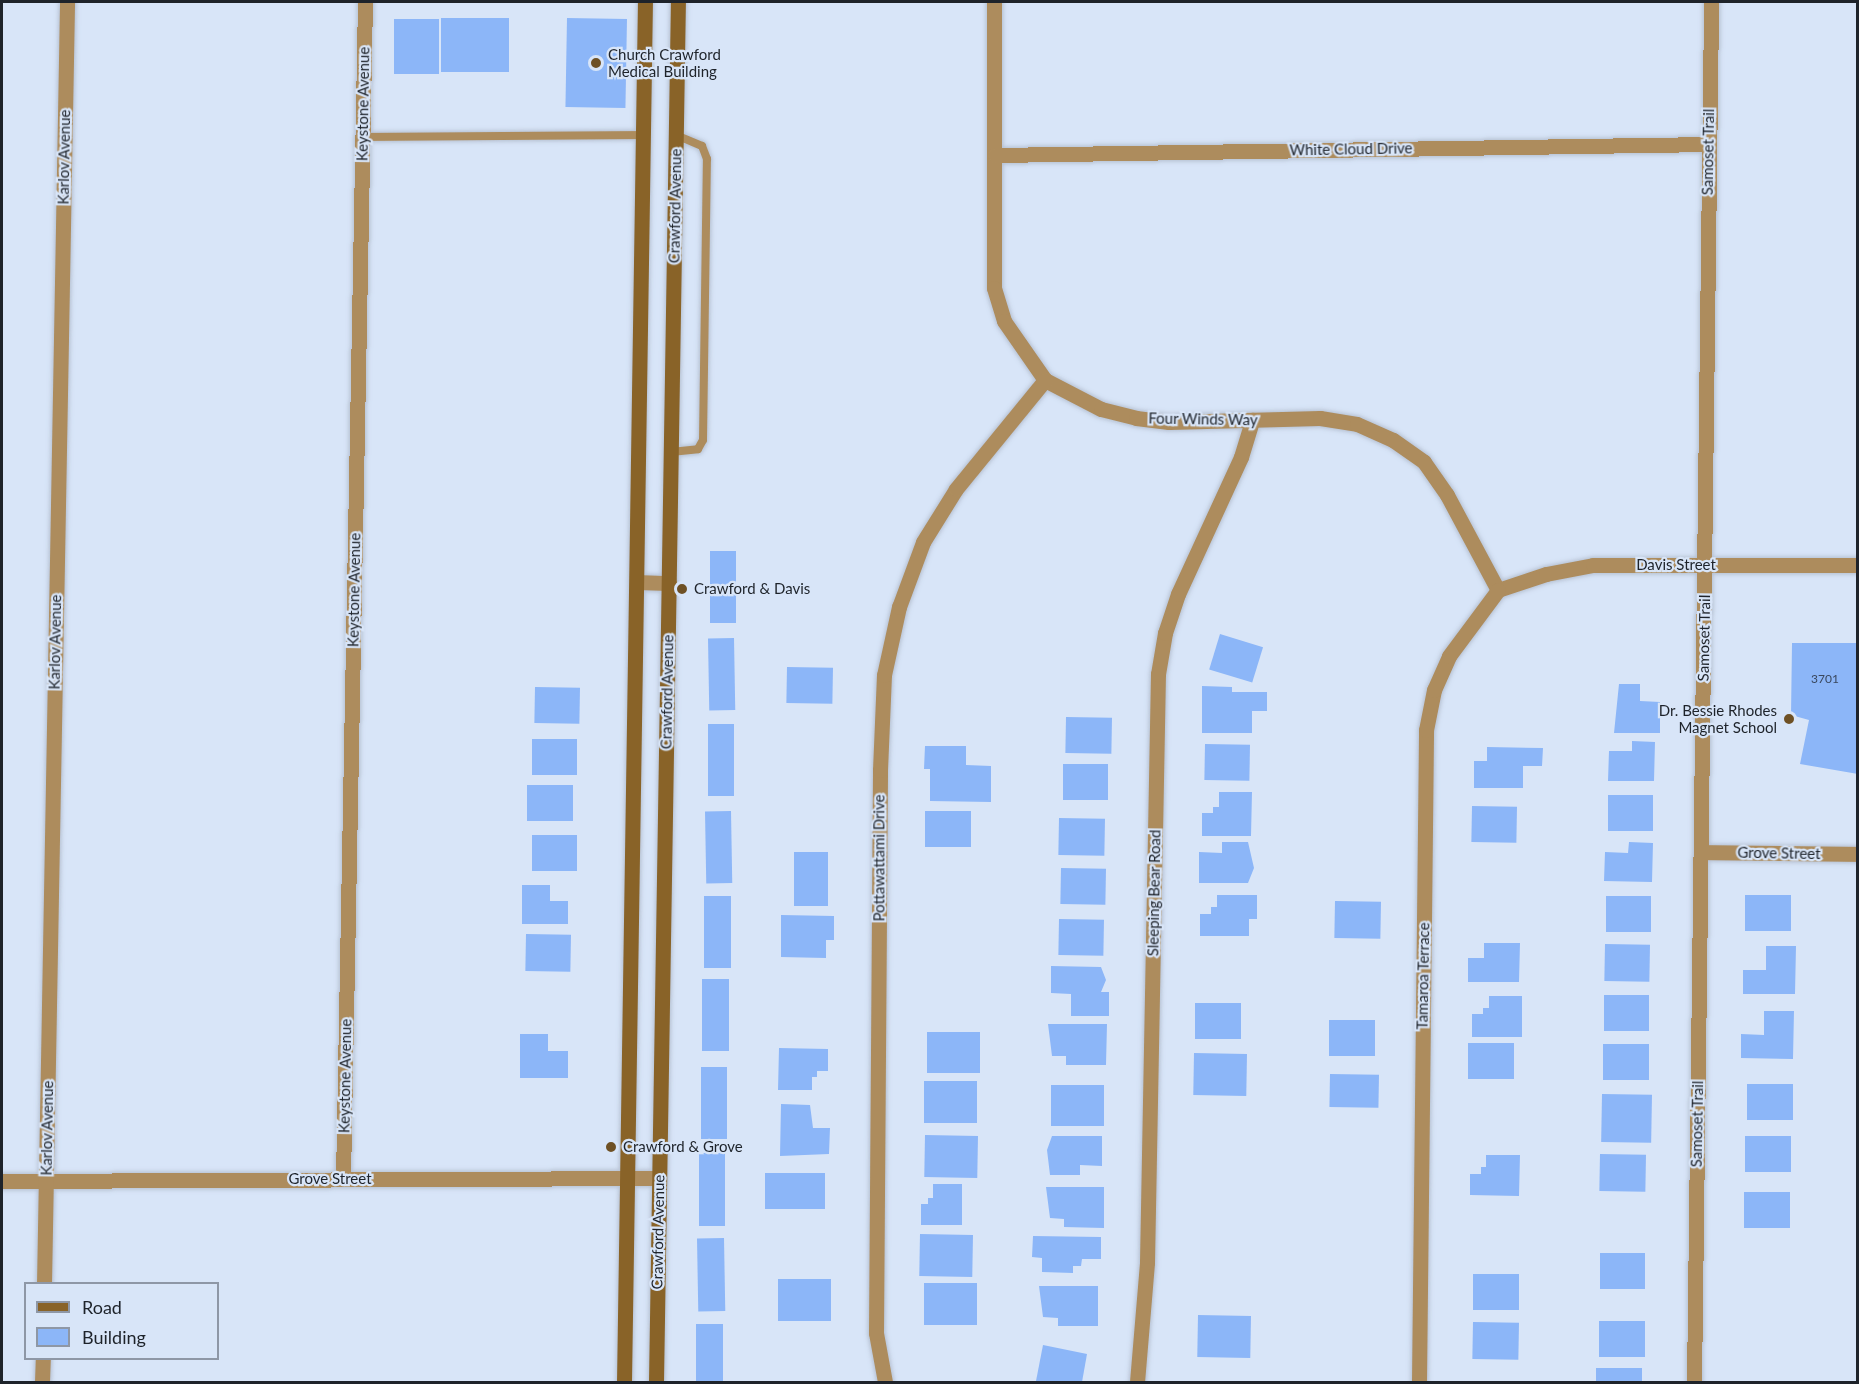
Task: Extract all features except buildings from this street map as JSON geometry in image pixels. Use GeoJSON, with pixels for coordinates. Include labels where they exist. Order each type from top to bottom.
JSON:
{"type":"FeatureCollection","features":[{"type":"Feature","properties":{"kind":"main road"},"geometry":{"type":"LineString","coordinates":[[624,1383],[645,2]]}},
{"type":"Feature","properties":{"kind":"main road","name":"Crawford Avenue"},"geometry":{"type":"LineString","coordinates":[[656,1383],[678,2]]}},
{"type":"Feature","properties":{"kind":"street","name":"Karlov Avenue"},"geometry":{"type":"LineString","coordinates":[[44,1282],[67,2]]}},
{"type":"Feature","properties":{"kind":"street","name":"Keystone Avenue"},"geometry":{"type":"LineString","coordinates":[[343,1179],[365,2]]}},
{"type":"Feature","properties":{"kind":"street","name":"Four Winds Way"},"geometry":{"type":"LineString","coordinates":[[994,2],[993,288],[1004,321],[1045,380],[1101,409],[1137,418],[1252,420],[1320,418],[1357,424],[1393,440],[1424,462],[1447,495],[1498,590]]}},
{"type":"Feature","properties":{"kind":"street","name":"Samoset Trail"},"geometry":{"type":"LineString","coordinates":[[1694,1383],[1711,2]]}},
{"type":"Feature","properties":{"kind":"street","name":"White Cloud Drive"},"geometry":{"type":"LineString","coordinates":[[995,155],[1708,144]]}},
{"type":"Feature","properties":{"kind":"street","name":"Pottawattami Drive"},"geometry":{"type":"LineString","coordinates":[[885,1383],[876,1333],[880,770],[884,675],[899,607],[923,542],[956,489],[1045,380]]}},
{"type":"Feature","properties":{"kind":"street","name":"Sleeping Bear Road"},"geometry":{"type":"LineString","coordinates":[[1137,1383],[1147,1262],[1158,674],[1165,633],[1178,594],[1241,457],[1252,420]]}},
{"type":"Feature","properties":{"kind":"street","name":"Davis Street"},"geometry":{"type":"LineString","coordinates":[[1498,590],[1546,574],[1593,565],[1857,565]]}},
{"type":"Feature","properties":{"kind":"street"},"geometry":{"type":"LineString","coordinates":[[637,582],[669,583]]}},
{"type":"Feature","properties":{"kind":"street","name":"Tamaroa Terrace"},"geometry":{"type":"LineString","coordinates":[[1419,1383],[1426,730],[1434,690],[1449,656],[1498,590]]}},
{"type":"Feature","properties":{"kind":"street","name":"Grove Street"},"geometry":{"type":"LineString","coordinates":[[1701,852],[1857,854]]}},
{"type":"Feature","properties":{"kind":"street","name":"Grove Street"},"geometry":{"type":"LineString","coordinates":[[2,1181],[659,1178]]}},
{"type":"Feature","properties":{"kind":"street"},"geometry":{"type":"LineString","coordinates":[[42,1383],[43,1360]]}},
{"type":"Feature","properties":{"kind":"lane"},"geometry":{"type":"LineString","coordinates":[[362,136],[644,135]]}},
{"type":"Feature","properties":{"kind":"lane"},"geometry":{"type":"LineString","coordinates":[[671,452],[698,449],[703,440],[707,159],[702,146],[676,135]]}},
{"type":"Feature","properties":{"kind":"place","name":"Church Crawford Medical Building"},"geometry":{"type":"Point","coordinates":[596,63]}},
{"type":"Feature","properties":{"kind":"place","name":"Crawford & Davis"},"geometry":{"type":"Point","coordinates":[682,589]}},
{"type":"Feature","properties":{"kind":"place","name":"Dr. Bessie Rhodes Magnet School"},"geometry":{"type":"Point","coordinates":[1789,719]}},
{"type":"Feature","properties":{"kind":"place","name":"Crawford & Grove"},"geometry":{"type":"Point","coordinates":[611,1147]}}]}
